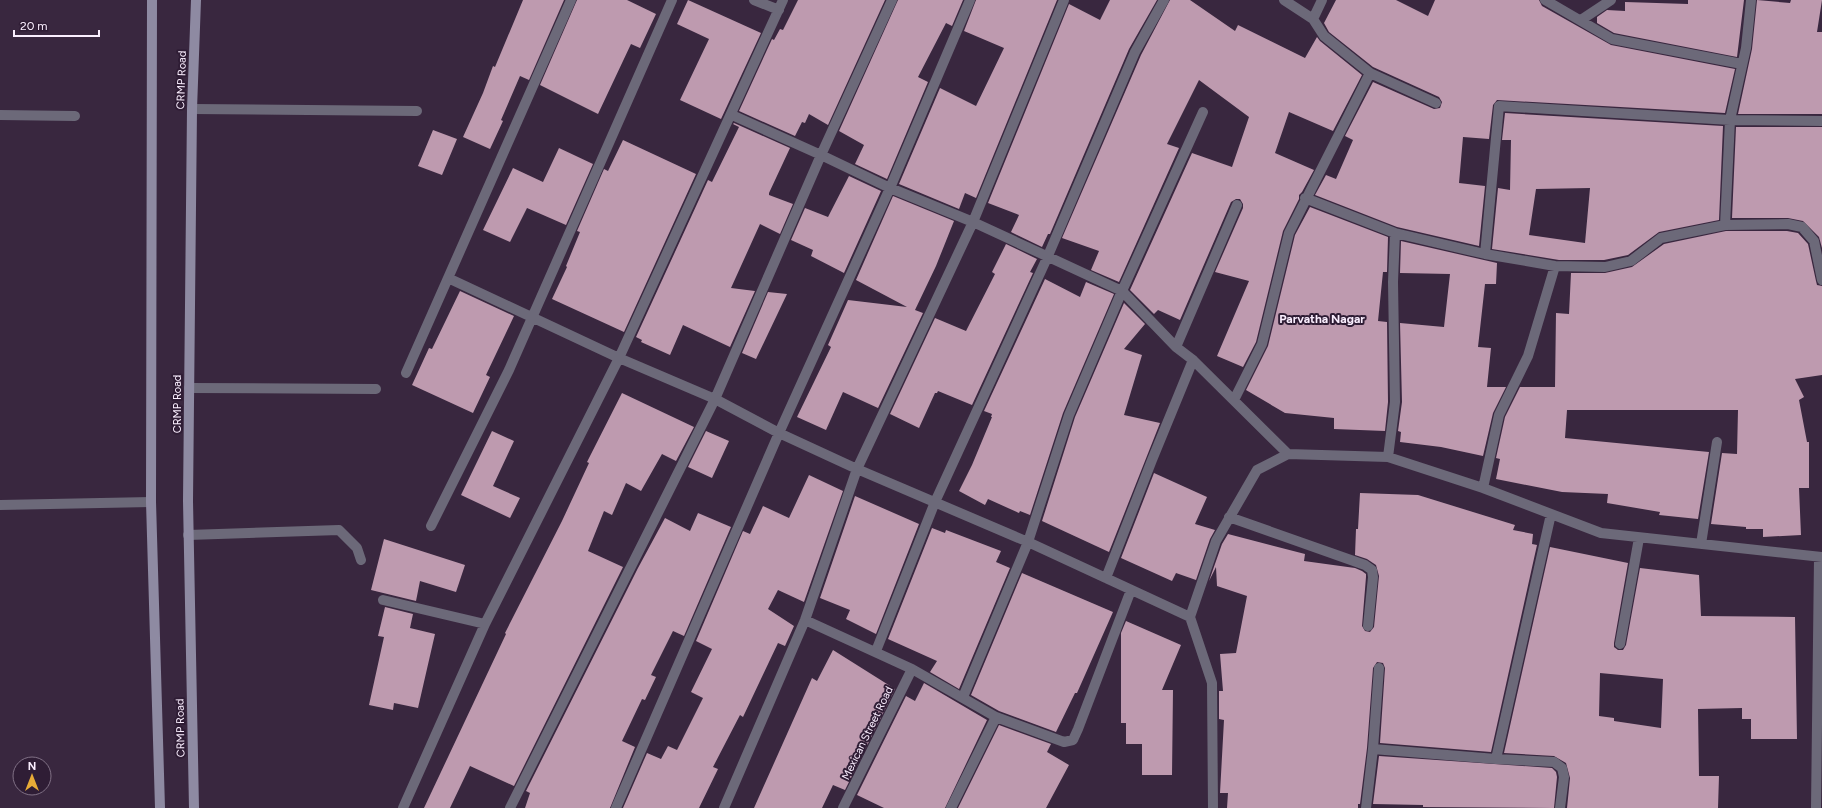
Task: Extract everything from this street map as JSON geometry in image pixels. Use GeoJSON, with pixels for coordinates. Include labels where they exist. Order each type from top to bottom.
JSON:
{"type":"FeatureCollection","features":[{"type":"Feature","properties":{"kind":"main road","name":"CRMP Road"},"geometry":{"type":"LineString","coordinates":[[152,0],[151,502],[160,808]]}},
{"type":"Feature","properties":{"kind":"main road","name":"CRMP Road"},"geometry":{"type":"LineString","coordinates":[[194,808],[188,535],[192,109],[196,0]]}},
{"type":"Feature","properties":{"kind":"street"},"geometry":{"type":"LineString","coordinates":[[406,373],[571,0]]}},
{"type":"Feature","properties":{"kind":"street"},"geometry":{"type":"LineString","coordinates":[[431,526],[509,370],[672,0]]}},
{"type":"Feature","properties":{"kind":"street"},"geometry":{"type":"LineString","coordinates":[[754,0],[779,10]]}},
{"type":"Feature","properties":{"kind":"street"},"geometry":{"type":"LineString","coordinates":[[403,808],[485,624],[619,358],[732,115],[783,0]]}},
{"type":"Feature","properties":{"kind":"street"},"geometry":{"type":"LineString","coordinates":[[510,808],[715,399],[821,155],[892,0]]}},
{"type":"Feature","properties":{"kind":"street"},"geometry":{"type":"LineString","coordinates":[[616,808],[779,433],[890,188],[970,0]]}},
{"type":"Feature","properties":{"kind":"street"},"geometry":{"type":"LineString","coordinates":[[724,808],[805,620],[857,469],[973,222],[1064,0]]}},
{"type":"Feature","properties":{"kind":"street"},"geometry":{"type":"LineString","coordinates":[[876,651],[935,502],[1047,258],[1135,52],[1164,0]]}},
{"type":"Feature","properties":{"kind":"street"},"geometry":{"type":"LineString","coordinates":[[1284,0],[1313,19],[1324,36],[1370,73],[1436,103]]}},
{"type":"Feature","properties":{"kind":"street"},"geometry":{"type":"LineString","coordinates":[[1313,19],[1322,0]]}},
{"type":"Feature","properties":{"kind":"street"},"geometry":{"type":"LineString","coordinates":[[1545,0],[1581,20],[1612,40],[1742,64]]}},
{"type":"Feature","properties":{"kind":"street"},"geometry":{"type":"LineString","coordinates":[[1581,20],[1611,0]]}},
{"type":"Feature","properties":{"kind":"street"},"geometry":{"type":"LineString","coordinates":[[1725,225],[1730,120],[1746,48],[1751,0]]}},
{"type":"Feature","properties":{"kind":"street"},"geometry":{"type":"LineString","coordinates":[[1234,400],[1262,344],[1289,233],[1370,73]]}},
{"type":"Feature","properties":{"kind":"street"},"geometry":{"type":"LineString","coordinates":[[1486,254],[1498,106],[1730,120],[1822,122]]}},
{"type":"Feature","properties":{"kind":"street"},"geometry":{"type":"LineString","coordinates":[[192,109],[417,111]]}},
{"type":"Feature","properties":{"kind":"street"},"geometry":{"type":"LineString","coordinates":[[963,697],[1028,542],[1069,415],[1122,291],[1203,112]]}},
{"type":"Feature","properties":{"kind":"street"},"geometry":{"type":"LineString","coordinates":[[0,115],[75,116]]}},
{"type":"Feature","properties":{"kind":"street"},"geometry":{"type":"LineString","coordinates":[[732,115],[890,188],[973,222],[1047,258],[1122,291],[1176,347],[1193,360],[1288,454]]}},
{"type":"Feature","properties":{"kind":"street"},"geometry":{"type":"LineString","coordinates":[[1306,198],[1395,233],[1486,254],[1555,266],[1605,267],[1631,261],[1661,238],[1725,225],[1788,224],[1802,227],[1814,241],[1822,280]]}},
{"type":"Feature","properties":{"kind":"street"},"geometry":{"type":"LineString","coordinates":[[1176,347],[1237,205]]}},
{"type":"Feature","properties":{"kind":"street"},"geometry":{"type":"LineString","coordinates":[[1388,457],[1395,402],[1393,282],[1395,233]]}},
{"type":"Feature","properties":{"kind":"street"},"geometry":{"type":"LineString","coordinates":[[1483,488],[1498,415],[1528,356],[1555,266]]}},
{"type":"Feature","properties":{"kind":"street"},"geometry":{"type":"LineString","coordinates":[[448,278],[619,358],[715,399],[779,433],[857,469],[1028,542],[1190,617]]}},
{"type":"Feature","properties":{"kind":"street"},"geometry":{"type":"LineString","coordinates":[[1106,578],[1193,360]]}},
{"type":"Feature","properties":{"kind":"street"},"geometry":{"type":"LineString","coordinates":[[189,388],[376,389]]}},
{"type":"Feature","properties":{"kind":"street"},"geometry":{"type":"LineString","coordinates":[[1701,544],[1717,442]]}},
{"type":"Feature","properties":{"kind":"street"},"geometry":{"type":"LineString","coordinates":[[1213,808],[1212,683],[1190,617],[1216,541],[1257,470],[1288,454],[1388,457],[1483,488],[1601,533],[1821,557],[1816,808]]}},
{"type":"Feature","properties":{"kind":"street"},"geometry":{"type":"LineString","coordinates":[[0,504],[151,502]]}},
{"type":"Feature","properties":{"kind":"street"},"geometry":{"type":"LineString","coordinates":[[1496,759],[1551,514]]}},
{"type":"Feature","properties":{"kind":"street"},"geometry":{"type":"LineString","coordinates":[[1229,517],[1365,564],[1372,570],[1373,577],[1368,626]]}},
{"type":"Feature","properties":{"kind":"street"},"geometry":{"type":"LineString","coordinates":[[188,535],[338,530],[357,548],[361,560]]}},
{"type":"Feature","properties":{"kind":"street"},"geometry":{"type":"LineString","coordinates":[[1620,644],[1639,538]]}},
{"type":"Feature","properties":{"kind":"street"},"geometry":{"type":"LineString","coordinates":[[805,620],[876,651],[912,669],[996,717],[1058,741],[1069,742],[1073,740],[1131,590]]}},
{"type":"Feature","properties":{"kind":"street"},"geometry":{"type":"LineString","coordinates":[[383,600],[485,624]]}},
{"type":"Feature","properties":{"kind":"street"},"geometry":{"type":"LineString","coordinates":[[1366,808],[1373,749],[1379,668]]}},
{"type":"Feature","properties":{"kind":"street","name":"Mexican Street Road"},"geometry":{"type":"LineString","coordinates":[[843,808],[912,669]]}},
{"type":"Feature","properties":{"kind":"street"},"geometry":{"type":"LineString","coordinates":[[955,807],[996,717]]}},
{"type":"Feature","properties":{"kind":"street"},"geometry":{"type":"LineString","coordinates":[[1373,749],[1554,762],[1562,768],[1564,777],[1560,808]]}},
{"type":"Feature","properties":{"kind":"building"},"geometry":{"type":"Polygon","coordinates":[[[523,0],[564,0],[529,80],[520,76],[501,120],[503,121],[490,149],[463,137],[483,93],[493,66],[495,67],[523,0]]]}},
{"type":"Feature","properties":{"kind":"building"},"geometry":{"type":"Polygon","coordinates":[[[577,0],[627,0],[656,14],[640,48],[631,44],[598,114],[540,85],[577,0]]]}},
{"type":"Feature","properties":{"kind":"building"},"geometry":{"type":"Polygon","coordinates":[[[688,0],[761,33],[721,119],[680,100],[709,39],[677,24],[688,0]]]}},
{"type":"Feature","properties":{"kind":"building"},"geometry":{"type":"Polygon","coordinates":[[[798,0],[885,0],[828,125],[809,114],[805,123],[802,122],[795,136],[739,111],[772,39],[774,40],[780,29],[783,30],[798,0]]]}},
{"type":"Feature","properties":{"kind":"building"},"geometry":{"type":"Polygon","coordinates":[[[898,0],[963,0],[952,26],[946,23],[918,77],[928,82],[887,179],[855,164],[864,145],[839,131],[898,0]]]}},
{"type":"Feature","properties":{"kind":"building"},"geometry":{"type":"Polygon","coordinates":[[[976,0],[1057,0],[976,198],[965,193],[959,209],[899,184],[940,88],[976,106],[1004,48],[964,31],[976,0]]]}},
{"type":"Feature","properties":{"kind":"building"},"geometry":{"type":"Polygon","coordinates":[[[1110,0],[1157,0],[1129,49],[1050,234],[1048,234],[1042,247],[1011,232],[1019,215],[988,203],[1069,4],[1100,20],[1110,0]]]}},
{"type":"Feature","properties":{"kind":"building"},"geometry":{"type":"Polygon","coordinates":[[[1170,0],[1190,0],[1235,31],[1238,25],[1305,58],[1317,37],[1362,75],[1333,131],[1289,112],[1275,153],[1314,170],[1299,195],[1299,199],[1283,231],[1256,342],[1243,367],[1217,356],[1249,281],[1215,272],[1243,208],[1243,204],[1240,199],[1236,199],[1231,202],[1180,320],[1158,310],[1154,314],[1130,290],[1192,153],[1232,167],[1249,117],[1199,80],[1167,144],[1179,148],[1119,282],[1091,270],[1099,251],[1062,238],[1141,55],[1170,0]]]}},
{"type":"Feature","properties":{"kind":"building"},"geometry":{"type":"Polygon","coordinates":[[[1336,0],[1396,0],[1428,16],[1435,0],[1539,0],[1542,6],[1611,45],[1735,69],[1725,113],[1497,100],[1493,105],[1489,139],[1463,137],[1459,183],[1485,186],[1479,246],[1397,227],[1315,195],[1326,175],[1336,179],[1353,140],[1345,136],[1373,82],[1434,109],[1440,108],[1442,102],[1439,97],[1373,67],[1329,32],[1324,23],[1336,0]]]}},
{"type":"Feature","properties":{"kind":"building"},"geometry":{"type":"Polygon","coordinates":[[[1688,0],[1744,0],[1737,57],[1614,33],[1597,23],[1597,17],[1607,10],[1625,11],[1625,2],[1688,4],[1688,0]]]}},
{"type":"Feature","properties":{"kind":"building"},"geometry":{"type":"Polygon","coordinates":[[[1757,0],[1790,3],[1791,0],[1822,0],[1817,32],[1822,32],[1822,114],[1738,114],[1752,49],[1757,0]]]}},
{"type":"Feature","properties":{"kind":"building"},"geometry":{"type":"Polygon","coordinates":[[[1505,113],[1723,126],[1719,220],[1659,232],[1628,255],[1604,260],[1559,260],[1492,249],[1498,188],[1510,190],[1511,140],[1502,140],[1505,113]],[[1590,188],[1536,189],[1529,235],[1585,243],[1590,188]]]}},
{"type":"Feature","properties":{"kind":"building"},"geometry":{"type":"Polygon","coordinates":[[[734,123],[790,148],[769,195],[793,204],[780,234],[760,224],[731,288],[755,291],[730,347],[683,325],[670,355],[641,342],[642,340],[636,337],[708,180],[712,182],[739,127],[733,124],[734,123]]]}},
{"type":"Feature","properties":{"kind":"building"},"geometry":{"type":"Polygon","coordinates":[[[1736,127],[1822,127],[1822,248],[1819,237],[1803,221],[1788,218],[1732,218],[1736,127]]]}},
{"type":"Feature","properties":{"kind":"building"},"geometry":{"type":"Polygon","coordinates":[[[433,130],[457,139],[442,175],[418,166],[433,130]]]}},
{"type":"Feature","properties":{"kind":"building"},"geometry":{"type":"Polygon","coordinates":[[[623,140],[696,174],[624,332],[552,299],[567,267],[566,266],[580,232],[577,231],[604,169],[608,171],[623,140]]]}},
{"type":"Feature","properties":{"kind":"building"},"geometry":{"type":"Polygon","coordinates":[[[559,148],[593,164],[566,225],[527,208],[510,242],[483,230],[513,168],[543,182],[559,148]]]}},
{"type":"Feature","properties":{"kind":"building"},"geometry":{"type":"Polygon","coordinates":[[[849,176],[881,191],[844,273],[811,256],[813,250],[791,240],[805,208],[828,217],[849,176]]]}},
{"type":"Feature","properties":{"kind":"building"},"geometry":{"type":"Polygon","coordinates":[[[893,196],[954,221],[936,266],[915,310],[923,313],[878,408],[843,392],[826,430],[797,417],[831,347],[828,345],[848,300],[907,307],[856,280],[893,196]]]}},
{"type":"Feature","properties":{"kind":"building"},"geometry":{"type":"Polygon","coordinates":[[[1310,207],[1388,237],[1387,272],[1383,272],[1378,321],[1387,322],[1388,402],[1385,431],[1334,429],[1334,418],[1285,413],[1246,390],[1268,346],[1295,235],[1310,207]]]}},
{"type":"Feature","properties":{"kind":"building"},"geometry":{"type":"Polygon","coordinates":[[[1726,231],[1787,231],[1798,233],[1808,244],[1817,285],[1822,286],[1822,375],[1795,379],[1804,397],[1799,400],[1807,442],[1809,442],[1809,488],[1799,488],[1801,535],[1763,537],[1763,529],[1746,529],[1746,527],[1711,524],[1722,453],[1737,454],[1738,410],[1567,410],[1565,438],[1709,452],[1698,519],[1659,515],[1660,512],[1607,503],[1608,494],[1562,492],[1496,479],[1500,459],[1496,458],[1505,417],[1520,387],[1555,387],[1556,313],[1569,314],[1571,273],[1605,273],[1632,267],[1664,244],[1726,231]]]}},
{"type":"Feature","properties":{"kind":"building"},"geometry":{"type":"Polygon","coordinates":[[[1401,241],[1497,263],[1496,284],[1485,284],[1478,347],[1491,348],[1487,387],[1506,387],[1493,413],[1483,456],[1441,447],[1400,442],[1401,432],[1398,431],[1402,402],[1400,323],[1444,327],[1450,274],[1400,273],[1401,241]]]}},
{"type":"Feature","properties":{"kind":"building"},"geometry":{"type":"Polygon","coordinates":[[[1006,244],[1037,259],[1030,272],[1033,273],[972,405],[938,391],[935,393],[919,428],[890,414],[935,318],[966,331],[995,274],[992,272],[1006,244]]]}},
{"type":"Feature","properties":{"kind":"building"},"geometry":{"type":"Polygon","coordinates":[[[1045,279],[1080,297],[1086,282],[1114,294],[1063,413],[1030,515],[1020,511],[1019,513],[988,499],[985,505],[959,491],[972,465],[992,417],[992,414],[984,411],[1045,279]]]}},
{"type":"Feature","properties":{"kind":"building"},"geometry":{"type":"Polygon","coordinates":[[[460,291],[514,316],[486,375],[490,377],[473,413],[412,385],[429,348],[432,349],[460,291]]]}},
{"type":"Feature","properties":{"kind":"building"},"geometry":{"type":"Polygon","coordinates":[[[768,292],[787,294],[756,359],[742,353],[768,292]]]}},
{"type":"Feature","properties":{"kind":"building"},"geometry":{"type":"Polygon","coordinates":[[[1124,303],[1145,324],[1124,349],[1142,355],[1124,415],[1160,423],[1109,552],[1042,521],[1075,417],[1124,303]]]}},
{"type":"Feature","properties":{"kind":"building"},"geometry":{"type":"Polygon","coordinates":[[[622,393],[694,427],[676,461],[662,454],[641,491],[626,483],[612,515],[604,511],[588,551],[623,567],[514,786],[470,766],[450,808],[424,808],[506,634],[505,633],[562,521],[589,463],[587,462],[622,393]]]}},
{"type":"Feature","properties":{"kind":"building"},"geometry":{"type":"Polygon","coordinates":[[[492,431],[514,441],[493,486],[520,498],[510,518],[461,495],[492,431]]]}},
{"type":"Feature","properties":{"kind":"building"},"geometry":{"type":"Polygon","coordinates":[[[706,431],[729,441],[712,478],[688,467],[706,431]]]}},
{"type":"Feature","properties":{"kind":"building"},"geometry":{"type":"Polygon","coordinates":[[[1154,473],[1207,497],[1195,524],[1215,530],[1210,539],[1196,580],[1176,573],[1172,581],[1121,558],[1154,473]]]}},
{"type":"Feature","properties":{"kind":"building"},"geometry":{"type":"Polygon","coordinates":[[[809,475],[843,491],[804,602],[778,590],[768,609],[794,626],[785,646],[778,643],[743,717],[740,715],[713,767],[718,769],[699,808],[623,808],[647,753],[661,759],[668,746],[677,750],[703,698],[691,692],[712,649],[696,641],[743,531],[750,534],[763,506],[789,518],[809,475]]]}},
{"type":"Feature","properties":{"kind":"building"},"geometry":{"type":"Polygon","coordinates":[[[1360,493],[1418,495],[1515,525],[1513,530],[1533,534],[1532,544],[1537,545],[1491,752],[1380,743],[1385,668],[1383,663],[1377,662],[1373,668],[1367,748],[1360,804],[1358,804],[1358,808],[1227,808],[1228,793],[1220,793],[1224,720],[1219,719],[1219,691],[1223,691],[1220,654],[1236,653],[1247,596],[1217,586],[1216,567],[1209,581],[1222,544],[1228,534],[1305,554],[1304,561],[1355,568],[1362,571],[1366,574],[1366,577],[1362,626],[1365,631],[1370,632],[1374,627],[1379,576],[1376,565],[1367,559],[1355,555],[1360,493]]]}},
{"type":"Feature","properties":{"kind":"building"},"geometry":{"type":"Polygon","coordinates":[[[855,496],[919,524],[876,634],[846,619],[850,610],[820,598],[855,496]]]}},
{"type":"Feature","properties":{"kind":"building"},"geometry":{"type":"Polygon","coordinates":[[[698,513],[731,527],[684,636],[673,631],[651,675],[656,677],[645,700],[642,699],[622,741],[635,747],[610,808],[525,808],[530,793],[526,791],[638,568],[665,518],[690,531],[698,513]]]}},
{"type":"Feature","properties":{"kind":"building"},"geometry":{"type":"Polygon","coordinates":[[[932,528],[945,533],[946,530],[1001,551],[996,562],[1010,568],[959,689],[930,672],[937,661],[888,639],[932,528]]]}},
{"type":"Feature","properties":{"kind":"building"},"geometry":{"type":"Polygon","coordinates":[[[384,539],[465,565],[456,592],[420,581],[416,601],[371,590],[384,539]]]}},
{"type":"Feature","properties":{"kind":"building"},"geometry":{"type":"Polygon","coordinates":[[[1550,547],[1628,563],[1614,643],[1614,647],[1618,650],[1623,650],[1626,645],[1640,568],[1699,575],[1701,616],[1795,617],[1797,739],[1751,739],[1751,719],[1742,719],[1742,708],[1698,709],[1699,776],[1719,776],[1718,808],[1567,808],[1570,778],[1566,763],[1554,756],[1504,753],[1550,547]],[[1600,673],[1599,716],[1614,718],[1614,721],[1661,728],[1663,679],[1600,673]]]}},
{"type":"Feature","properties":{"kind":"building"},"geometry":{"type":"Polygon","coordinates":[[[1022,573],[1113,612],[1077,693],[1075,693],[1056,732],[999,711],[971,695],[1022,573]]]}},
{"type":"Feature","properties":{"kind":"building"},"geometry":{"type":"Polygon","coordinates":[[[385,607],[413,614],[410,628],[435,634],[418,708],[394,703],[393,710],[369,705],[384,637],[378,636],[385,607]]]}},
{"type":"Feature","properties":{"kind":"building"},"geometry":{"type":"Polygon","coordinates":[[[1126,621],[1181,645],[1162,690],[1173,690],[1172,775],[1142,775],[1142,744],[1126,744],[1126,723],[1121,723],[1121,633],[1126,621]]]}},
{"type":"Feature","properties":{"kind":"building"},"geometry":{"type":"Polygon","coordinates":[[[833,650],[895,689],[845,790],[833,785],[822,808],[754,808],[812,678],[817,681],[833,650]]]}},
{"type":"Feature","properties":{"kind":"building"},"geometry":{"type":"Polygon","coordinates":[[[924,683],[987,720],[945,808],[884,808],[857,795],[906,696],[915,701],[924,683]]]}},
{"type":"Feature","properties":{"kind":"building"},"geometry":{"type":"Polygon","coordinates":[[[999,725],[1051,744],[1047,752],[1069,765],[1046,808],[958,808],[999,725]]]}},
{"type":"Feature","properties":{"kind":"building"},"geometry":{"type":"Polygon","coordinates":[[[1379,756],[1552,768],[1556,772],[1557,777],[1554,808],[1423,807],[1423,805],[1373,804],[1379,756]]]}},
{"type":"Feature","properties":{"kind":"district","name":"Parvatha Nagar"},"geometry":{"type":"Point","coordinates":[1322,319]}}]}
